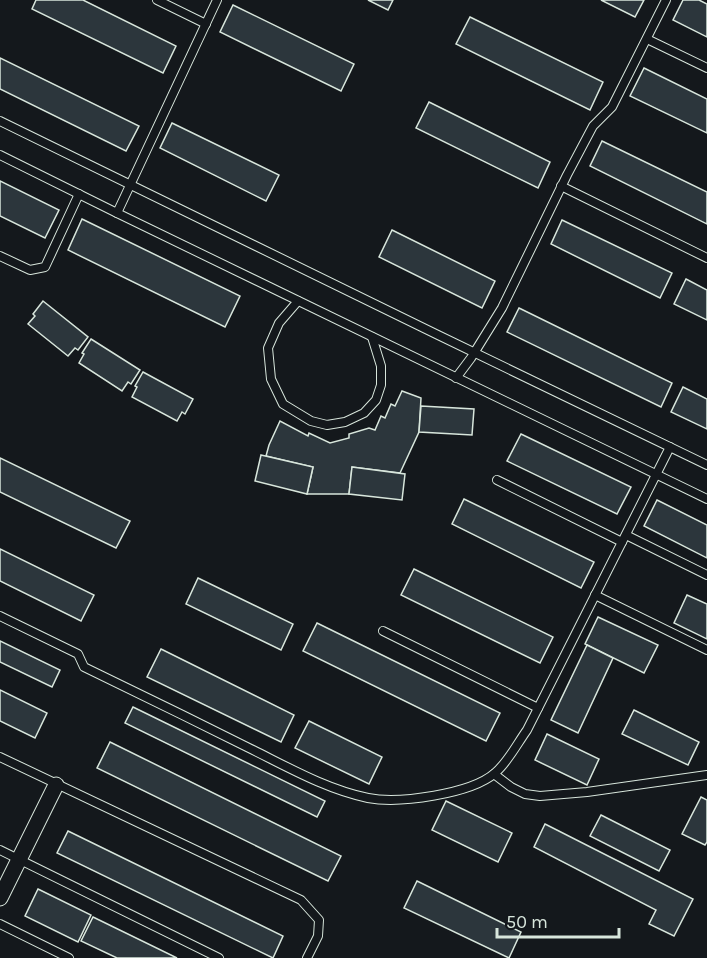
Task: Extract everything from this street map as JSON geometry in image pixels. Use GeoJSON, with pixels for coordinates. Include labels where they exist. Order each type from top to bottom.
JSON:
{"type":"FeatureCollection","features":[{"type":"Feature","properties":{"kind":"street"},"geometry":{"type":"LineString","coordinates":[[0,898],[56,785]]}},
{"type":"Feature","properties":{"kind":"lane"},"geometry":{"type":"LineString","coordinates":[[157,0],[206,24]]}},
{"type":"Feature","properties":{"kind":"lane"},"geometry":{"type":"LineString","coordinates":[[117,213],[217,0]]}},
{"type":"Feature","properties":{"kind":"lane"},"geometry":{"type":"LineString","coordinates":[[456,378],[502,308],[561,186],[593,126],[612,107],[666,0]]}},
{"type":"Feature","properties":{"kind":"lane"},"geometry":{"type":"LineString","coordinates":[[647,39],[707,68]]}},
{"type":"Feature","properties":{"kind":"lane"},"geometry":{"type":"LineString","coordinates":[[0,121],[707,465]]}},
{"type":"Feature","properties":{"kind":"lane"},"geometry":{"type":"LineString","coordinates":[[0,155],[707,499]]}},
{"type":"Feature","properties":{"kind":"lane"},"geometry":{"type":"LineString","coordinates":[[561,186],[707,258]]}},
{"type":"Feature","properties":{"kind":"lane"},"geometry":{"type":"LineString","coordinates":[[0,256],[30,270],[45,267],[80,194]]}},
{"type":"Feature","properties":{"kind":"lane"},"geometry":{"type":"LineString","coordinates":[[298,301],[279,323],[268,348],[271,379],[283,404],[310,421],[327,425],[345,422],[364,413],[376,400],[381,385],[381,366],[372,337]]}},
{"type":"Feature","properties":{"kind":"lane"},"geometry":{"type":"LineString","coordinates":[[0,616],[78,654],[84,667],[338,790],[371,798],[407,799],[439,795],[470,787],[494,774],[509,758],[527,730],[670,447]]}},
{"type":"Feature","properties":{"kind":"lane"},"geometry":{"type":"LineString","coordinates":[[496,480],[707,575]]}},
{"type":"Feature","properties":{"kind":"lane"},"geometry":{"type":"LineString","coordinates":[[596,595],[707,650]]}},
{"type":"Feature","properties":{"kind":"lane"},"geometry":{"type":"LineString","coordinates":[[383,631],[538,708]]}},
{"type":"Feature","properties":{"kind":"lane"},"geometry":{"type":"LineString","coordinates":[[0,757],[301,900],[319,920],[318,936],[307,958]]}},
{"type":"Feature","properties":{"kind":"lane"},"geometry":{"type":"LineString","coordinates":[[494,774],[525,794],[540,796],[587,792],[707,775]]}},
{"type":"Feature","properties":{"kind":"lane"},"geometry":{"type":"LineString","coordinates":[[0,850],[219,958]]}},
{"type":"Feature","properties":{"kind":"lane"},"geometry":{"type":"LineString","coordinates":[[0,924],[69,958]]}},
{"type":"Feature","properties":{"kind":"building"},"geometry":{"type":"Polygon","coordinates":[[[36,0],[83,0],[176,46],[163,73],[32,9],[36,0]]]}},
{"type":"Feature","properties":{"kind":"building"},"geometry":{"type":"Polygon","coordinates":[[[368,0],[393,0],[388,10],[368,0]]]}},
{"type":"Feature","properties":{"kind":"building"},"geometry":{"type":"Polygon","coordinates":[[[601,0],[644,0],[635,17],[601,0]]]}},
{"type":"Feature","properties":{"kind":"building"},"geometry":{"type":"Polygon","coordinates":[[[683,0],[699,0],[707,4],[707,37],[673,20],[683,0]]]}},
{"type":"Feature","properties":{"kind":"building"},"geometry":{"type":"Polygon","coordinates":[[[233,5],[354,64],[341,91],[220,32],[233,5]]]}},
{"type":"Feature","properties":{"kind":"building"},"geometry":{"type":"Polygon","coordinates":[[[470,17],[603,82],[590,110],[456,44],[470,17]]]}},
{"type":"Feature","properties":{"kind":"building"},"geometry":{"type":"Polygon","coordinates":[[[0,58],[139,126],[126,151],[0,89],[0,58]]]}},
{"type":"Feature","properties":{"kind":"building"},"geometry":{"type":"Polygon","coordinates":[[[644,68],[707,99],[707,133],[630,96],[644,68]]]}},
{"type":"Feature","properties":{"kind":"building"},"geometry":{"type":"Polygon","coordinates":[[[429,102],[550,162],[538,188],[416,128],[429,102]]]}},
{"type":"Feature","properties":{"kind":"building"},"geometry":{"type":"Polygon","coordinates":[[[172,123],[279,175],[266,201],[160,148],[172,123]]]}},
{"type":"Feature","properties":{"kind":"building"},"geometry":{"type":"Polygon","coordinates":[[[602,141],[707,192],[707,224],[590,166],[602,141]]]}},
{"type":"Feature","properties":{"kind":"building"},"geometry":{"type":"Polygon","coordinates":[[[0,181],[59,210],[45,238],[0,216],[0,181]]]}},
{"type":"Feature","properties":{"kind":"building"},"geometry":{"type":"Polygon","coordinates":[[[82,219],[240,296],[225,327],[68,250],[82,219]]]}},
{"type":"Feature","properties":{"kind":"building"},"geometry":{"type":"Polygon","coordinates":[[[562,220],[672,273],[660,298],[551,244],[562,220]]]}},
{"type":"Feature","properties":{"kind":"building"},"geometry":{"type":"Polygon","coordinates":[[[392,230],[495,281],[482,308],[379,257],[392,230]]]}},
{"type":"Feature","properties":{"kind":"building"},"geometry":{"type":"Polygon","coordinates":[[[686,279],[707,290],[707,320],[674,304],[686,279]]]}},
{"type":"Feature","properties":{"kind":"building"},"geometry":{"type":"Polygon","coordinates":[[[43,301],[88,337],[78,350],[75,348],[68,356],[28,324],[43,301]]]}},
{"type":"Feature","properties":{"kind":"building"},"geometry":{"type":"Polygon","coordinates":[[[519,308],[672,383],[661,407],[507,332],[519,308]]]}},
{"type":"Feature","properties":{"kind":"building"},"geometry":{"type":"Polygon","coordinates":[[[91,339],[140,370],[131,384],[128,382],[122,391],[79,363],[91,339]]]}},
{"type":"Feature","properties":{"kind":"building"},"geometry":{"type":"Polygon","coordinates":[[[143,372],[193,399],[185,414],[182,412],[177,421],[132,397],[143,372]]]}},
{"type":"Feature","properties":{"kind":"building"},"geometry":{"type":"Polygon","coordinates":[[[683,387],[707,399],[707,429],[671,412],[683,387]]]}},
{"type":"Feature","properties":{"kind":"building"},"geometry":{"type":"Polygon","coordinates":[[[402,391],[421,398],[419,432],[400,473],[352,467],[349,494],[307,494],[313,467],[266,456],[280,421],[308,436],[309,433],[330,443],[349,438],[349,434],[369,428],[375,430],[381,416],[385,418],[391,404],[395,406],[402,391]]]}},
{"type":"Feature","properties":{"kind":"building"},"geometry":{"type":"Polygon","coordinates":[[[421,406],[474,409],[472,435],[419,432],[421,406]]]}},
{"type":"Feature","properties":{"kind":"building"},"geometry":{"type":"Polygon","coordinates":[[[521,434],[631,487],[617,514],[507,461],[521,434]]]}},
{"type":"Feature","properties":{"kind":"building"},"geometry":{"type":"Polygon","coordinates":[[[261,455],[313,467],[307,494],[255,481],[261,455]]]}},
{"type":"Feature","properties":{"kind":"building"},"geometry":{"type":"Polygon","coordinates":[[[0,458],[130,521],[116,548],[0,492],[0,458]]]}},
{"type":"Feature","properties":{"kind":"building"},"geometry":{"type":"Polygon","coordinates":[[[352,467],[405,474],[402,500],[349,494],[352,467]]]}},
{"type":"Feature","properties":{"kind":"building"},"geometry":{"type":"Polygon","coordinates":[[[464,499],[594,562],[581,588],[452,524],[464,499]]]}},
{"type":"Feature","properties":{"kind":"building"},"geometry":{"type":"Polygon","coordinates":[[[657,500],[707,525],[707,558],[644,526],[657,500]]]}},
{"type":"Feature","properties":{"kind":"building"},"geometry":{"type":"Polygon","coordinates":[[[0,549],[94,595],[81,621],[0,581],[0,549]]]}},
{"type":"Feature","properties":{"kind":"building"},"geometry":{"type":"Polygon","coordinates":[[[414,569],[553,637],[540,663],[401,595],[414,569]]]}},
{"type":"Feature","properties":{"kind":"building"},"geometry":{"type":"Polygon","coordinates":[[[198,578],[293,624],[281,650],[186,604],[198,578]]]}},
{"type":"Feature","properties":{"kind":"building"},"geometry":{"type":"Polygon","coordinates":[[[687,595],[707,604],[707,639],[674,623],[687,595]]]}},
{"type":"Feature","properties":{"kind":"building"},"geometry":{"type":"Polygon","coordinates":[[[598,617],[658,645],[644,673],[585,644],[598,617]]]}},
{"type":"Feature","properties":{"kind":"building"},"geometry":{"type":"Polygon","coordinates":[[[317,623],[500,713],[486,741],[303,651],[317,623]]]}},
{"type":"Feature","properties":{"kind":"building"},"geometry":{"type":"Polygon","coordinates":[[[0,641],[60,670],[52,687],[0,662],[0,641]]]}},
{"type":"Feature","properties":{"kind":"building"},"geometry":{"type":"Polygon","coordinates":[[[587,645],[613,658],[578,733],[551,720],[587,645]]]}},
{"type":"Feature","properties":{"kind":"building"},"geometry":{"type":"Polygon","coordinates":[[[161,649],[294,715],[281,742],[147,677],[161,649]]]}},
{"type":"Feature","properties":{"kind":"building"},"geometry":{"type":"Polygon","coordinates":[[[0,690],[47,713],[35,738],[0,721],[0,690]]]}},
{"type":"Feature","properties":{"kind":"building"},"geometry":{"type":"Polygon","coordinates":[[[133,707],[325,801],[317,817],[125,723],[133,707]]]}},
{"type":"Feature","properties":{"kind":"building"},"geometry":{"type":"Polygon","coordinates":[[[634,710],[699,742],[688,765],[622,734],[634,710]]]}},
{"type":"Feature","properties":{"kind":"building"},"geometry":{"type":"Polygon","coordinates":[[[309,721],[382,757],[369,784],[295,748],[309,721]]]}},
{"type":"Feature","properties":{"kind":"building"},"geometry":{"type":"Polygon","coordinates":[[[547,734],[599,759],[587,785],[535,760],[547,734]]]}},
{"type":"Feature","properties":{"kind":"building"},"geometry":{"type":"Polygon","coordinates":[[[110,742],[341,856],[328,881],[97,768],[110,742]]]}},
{"type":"Feature","properties":{"kind":"building"},"geometry":{"type":"Polygon","coordinates":[[[701,797],[707,800],[707,842],[705,845],[682,834],[701,797]]]}},
{"type":"Feature","properties":{"kind":"building"},"geometry":{"type":"Polygon","coordinates":[[[446,801],[512,833],[498,862],[432,830],[446,801]]]}},
{"type":"Feature","properties":{"kind":"building"},"geometry":{"type":"Polygon","coordinates":[[[601,815],[670,850],[659,871],[590,836],[601,815]]]}},
{"type":"Feature","properties":{"kind":"building"},"geometry":{"type":"Polygon","coordinates":[[[545,824],[693,899],[674,936],[649,924],[656,910],[534,847],[545,824]]]}},
{"type":"Feature","properties":{"kind":"building"},"geometry":{"type":"Polygon","coordinates":[[[68,831],[283,936],[273,958],[57,853],[68,831]]]}},
{"type":"Feature","properties":{"kind":"building"},"geometry":{"type":"Polygon","coordinates":[[[417,881],[521,932],[509,958],[404,908],[417,881]]]}},
{"type":"Feature","properties":{"kind":"building"},"geometry":{"type":"Polygon","coordinates":[[[38,889],[91,915],[78,942],[25,916],[38,889]]]}},
{"type":"Feature","properties":{"kind":"building"},"geometry":{"type":"Polygon","coordinates":[[[93,917],[177,958],[117,958],[81,941],[93,917]]]}}]}
